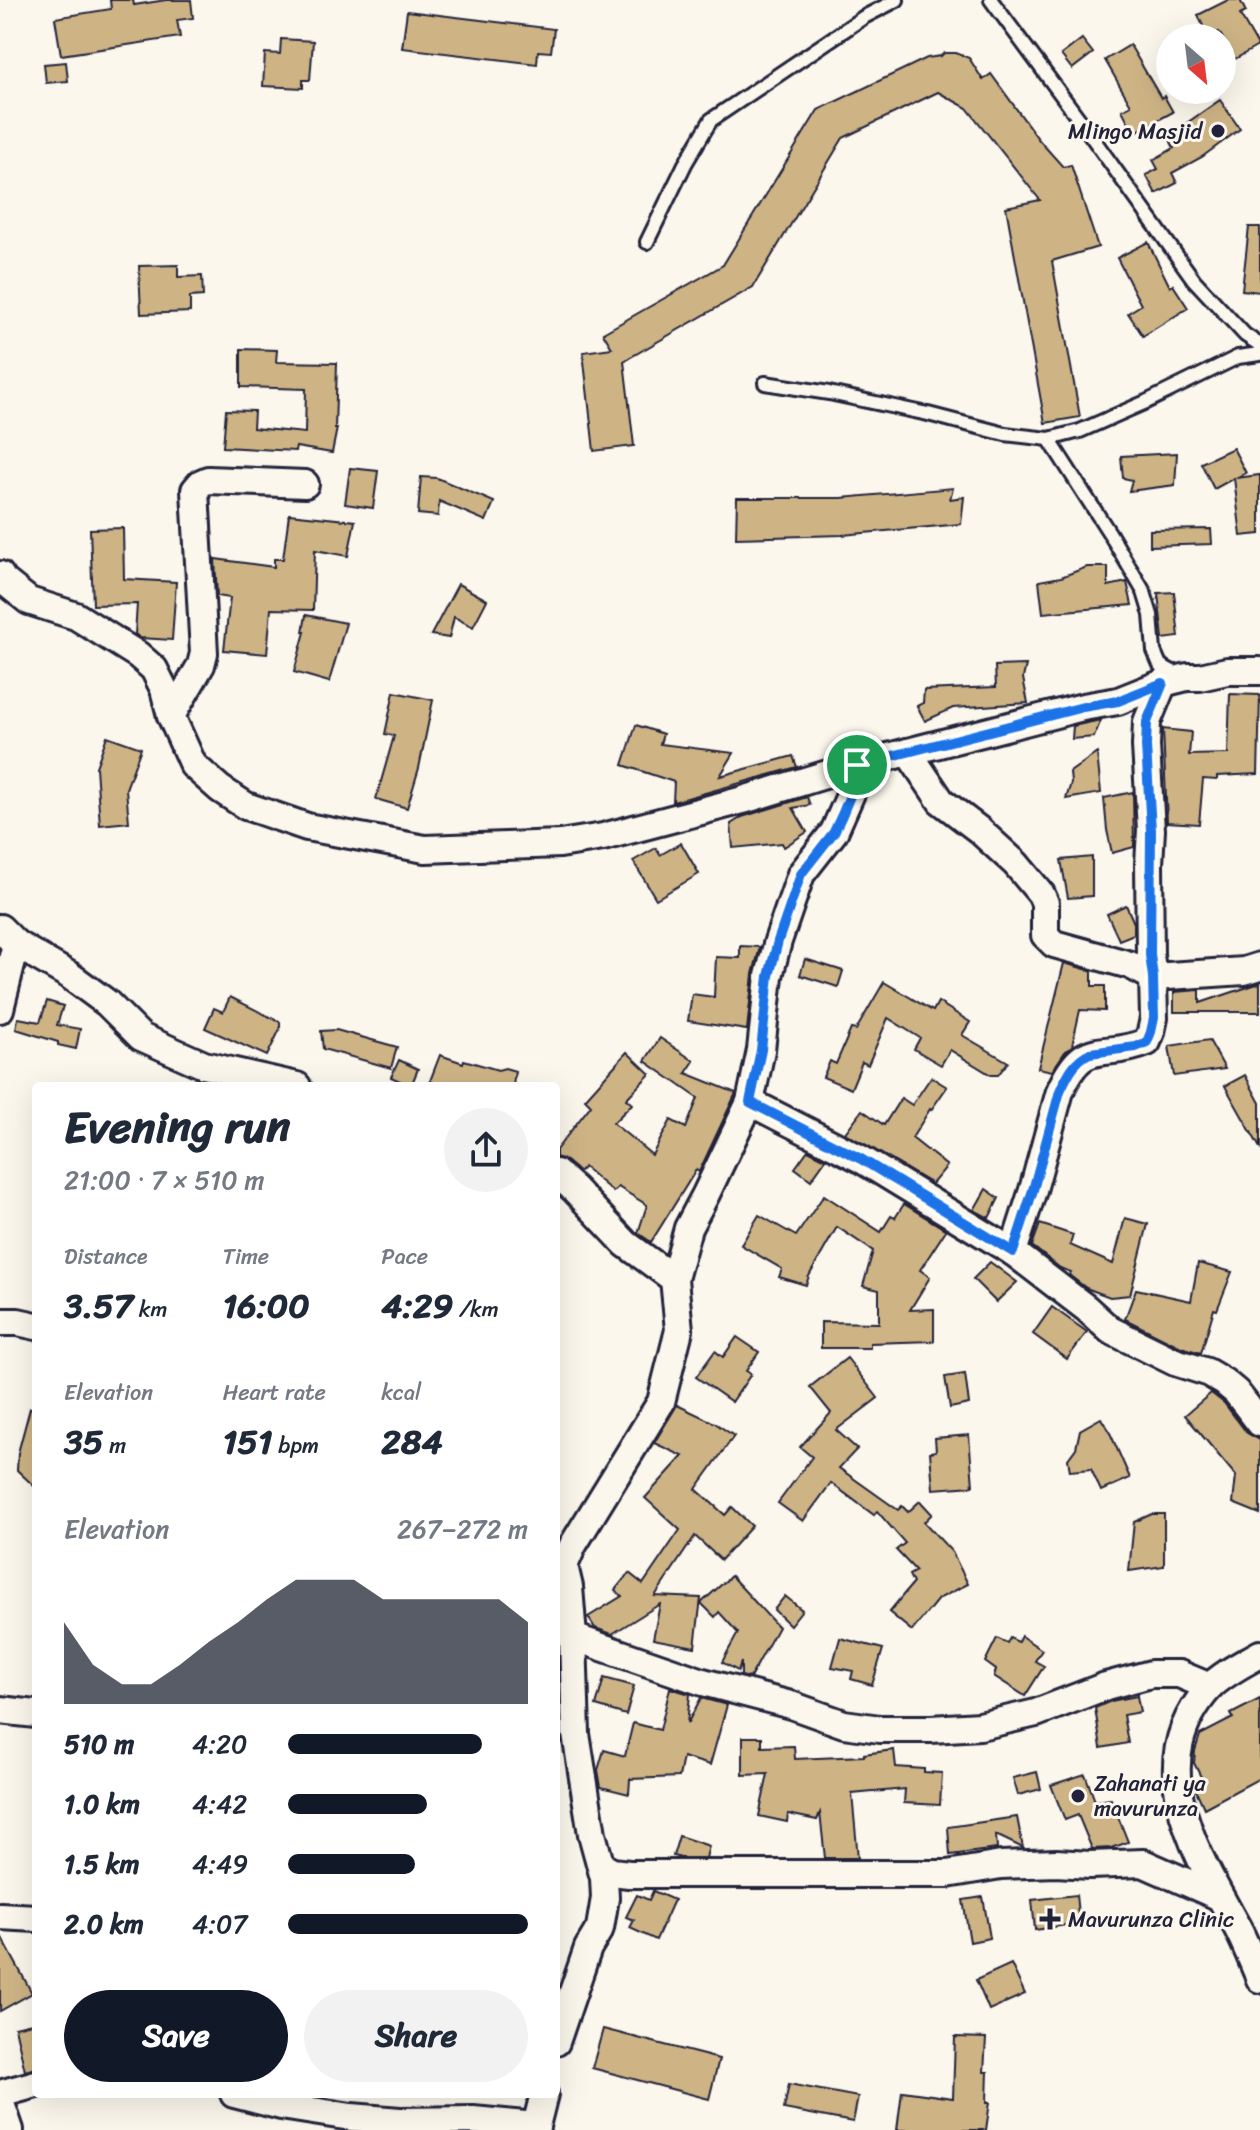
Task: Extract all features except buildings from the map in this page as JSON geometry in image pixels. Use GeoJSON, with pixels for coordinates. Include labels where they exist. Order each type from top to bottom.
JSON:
{"type":"FeatureCollection","features":[{"type":"Feature","properties":{"kind":"street"},"geometry":{"type":"LineString","coordinates":[[171,716],[201,665],[204,653],[195,490],[208,480],[305,484]]}},
{"type":"Feature","properties":{"kind":"street"},"geometry":{"type":"LineString","coordinates":[[0,575],[29,601],[76,616],[138,655],[154,669],[193,765],[220,789],[246,806],[307,827],[425,849],[560,844],[603,837],[743,800],[857,765],[1083,707],[1118,701],[1175,680],[1227,671],[1260,671]]}},
{"type":"Feature","properties":{"kind":"street"},"geometry":{"type":"LineString","coordinates":[[1013,1252],[1060,1091],[1076,1062],[1090,1053],[1136,1047],[1147,1042],[1151,1032],[1154,1018],[1150,955],[1151,830],[1147,722],[1175,680]]}},
{"type":"Feature","properties":{"kind":"street"},"geometry":{"type":"LineString","coordinates":[[908,752],[941,801],[1016,864],[1041,894],[1045,903],[1045,935],[1054,944],[1130,965],[1153,977],[1244,971],[1260,966]]}},
{"type":"Feature","properties":{"kind":"street"},"geometry":{"type":"LineString","coordinates":[[560,2030],[588,1948],[600,1928],[604,1911],[604,1878],[565,1703],[573,1637],[569,1587],[560,1564],[661,1402],[679,1330],[674,1279],[688,1228],[750,1102],[761,1050],[769,976],[801,874],[834,832],[852,791],[857,765]]}},
{"type":"Feature","properties":{"kind":"street"},"geometry":{"type":"LineString","coordinates":[[0,1009],[8,936],[82,984],[107,1003],[141,1037],[204,1065],[279,1082]]}},
{"type":"Feature","properties":{"kind":"street"},"geometry":{"type":"LineString","coordinates":[[750,1102],[861,1159],[1013,1252],[1110,1330],[1224,1382],[1259,1418]]}},
{"type":"Feature","properties":{"kind":"street"},"geometry":{"type":"LineString","coordinates":[[560,1177],[626,1244],[674,1279]]}},
{"type":"Feature","properties":{"kind":"street"},"geometry":{"type":"LineString","coordinates":[[0,1322],[32,1325]]}},
{"type":"Feature","properties":{"kind":"street"},"geometry":{"type":"LineString","coordinates":[[573,1637],[703,1682],[791,1705],[844,1724],[880,1729],[980,1726],[1036,1713],[1106,1686],[1151,1674],[1179,1674],[1210,1687]]}},
{"type":"Feature","properties":{"kind":"street"},"geometry":{"type":"LineString","coordinates":[[1260,1654],[1210,1687],[1184,1725],[1178,1742],[1177,1779],[1195,1849],[1238,1929],[1260,1979]]}},
{"type":"Feature","properties":{"kind":"street"},"geometry":{"type":"LineString","coordinates":[[0,1710],[32,1714]]}},
{"type":"Feature","properties":{"kind":"street"},"geometry":{"type":"LineString","coordinates":[[601,1866],[612,1872],[629,1874],[947,1874],[1001,1865],[1143,1863],[1218,1896]]}},
{"type":"Feature","properties":{"kind":"street"},"geometry":{"type":"LineString","coordinates":[[0,1916],[32,1918]]}},
{"type":"Feature","properties":{"kind":"street"},"geometry":{"type":"LineString","coordinates":[[0,2094],[32,2085]]}},
{"type":"Feature","properties":{"kind":"street"},"geometry":{"type":"LineString","coordinates":[[250,2098],[351,2117],[400,2121],[473,2120],[536,2128],[543,2098]]}},
{"type":"Feature","properties":{"kind":"street"},"geometry":{"type":"LineString","coordinates":[[0,2101],[10,2130]]}},
{"type":"Feature","properties":{"kind":"lane"},"geometry":{"type":"LineString","coordinates":[[647,242],[685,164],[711,120],[864,17],[897,0]]}},
{"type":"Feature","properties":{"kind":"lane"},"geometry":{"type":"LineString","coordinates":[[991,0],[1194,280],[1245,335],[1260,345]]}},
{"type":"Feature","properties":{"kind":"lane"},"geometry":{"type":"LineString","coordinates":[[765,383],[928,414],[1005,434],[1049,439],[1080,431],[1238,357],[1260,354]]}},
{"type":"Feature","properties":{"kind":"lane"},"geometry":{"type":"LineString","coordinates":[[1049,439],[1144,592],[1151,615],[1154,651],[1160,665],[1175,674],[1175,680]]}},
{"type":"Feature","properties":{"kind":"place","name":"Mlingo Masjid"},"geometry":{"type":"Point","coordinates":[1218,131]}},
{"type":"Feature","properties":{"kind":"place","name":"Zahanati ya mavurunza"},"geometry":{"type":"Point","coordinates":[1078,1796]}},
{"type":"Feature","properties":{"kind":"place","name":"Mavurunza Clinic"},"geometry":{"type":"Point","coordinates":[1050,1919]}},
{"type":"Feature","properties":{"kind":"route"},"geometry":{"type":"LineString","coordinates":[[1163,683],[1147,722],[1146,746],[1151,830],[1150,955],[1154,1018],[1151,1032],[1147,1042],[1136,1047],[1090,1053],[1076,1062],[1060,1091],[1013,1252],[861,1159],[750,1102],[761,1050],[769,976],[778,941],[801,874],[834,832],[842,815],[852,791],[857,765],[1083,707],[1118,701],[1163,683]]}}]}
